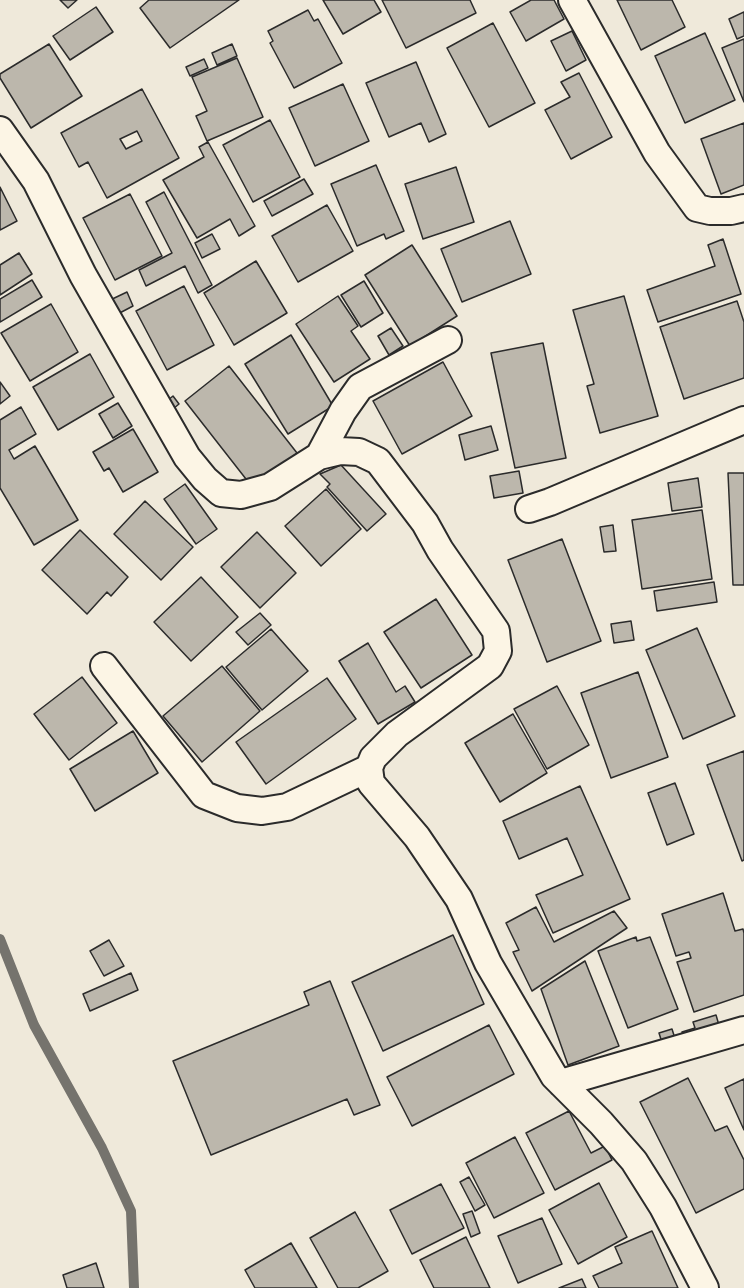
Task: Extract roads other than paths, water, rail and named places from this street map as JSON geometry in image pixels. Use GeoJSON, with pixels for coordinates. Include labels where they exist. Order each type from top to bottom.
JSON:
{"type":"FeatureCollection","features":[{"type":"Feature","properties":{"kind":"street"},"geometry":{"type":"LineString","coordinates":[[572,0],[657,153],[697,208],[710,211],[731,211],[744,208]]}},
{"type":"Feature","properties":{"kind":"street"},"geometry":{"type":"LineString","coordinates":[[0,130],[36,181],[83,275],[187,456],[204,479],[221,493],[241,495],[270,487],[319,456],[340,451],[359,452],[378,461],[425,523],[440,550],[496,631],[498,651],[490,666],[397,734],[373,758],[369,768],[371,783],[417,837],[459,899],[488,963],[554,1076],[601,1123],[634,1161],[663,1207],[705,1288]]}},
{"type":"Feature","properties":{"kind":"street"},"geometry":{"type":"LineString","coordinates":[[319,456],[343,411],[360,387],[448,340]]}},
{"type":"Feature","properties":{"kind":"street"},"geometry":{"type":"LineString","coordinates":[[529,509],[744,420]]}},
{"type":"Feature","properties":{"kind":"street"},"geometry":{"type":"LineString","coordinates":[[104,666],[204,795],[237,808],[262,811],[286,807],[369,768]]}},
{"type":"Feature","properties":{"kind":"street"},"geometry":{"type":"LineString","coordinates":[[561,1083],[744,1030]]}},
{"type":"Feature","properties":{"kind":"waterway"},"geometry":{"type":"LineString","coordinates":[[0,939],[34,1025],[102,1148],[131,1211],[134,1288]]}}]}
